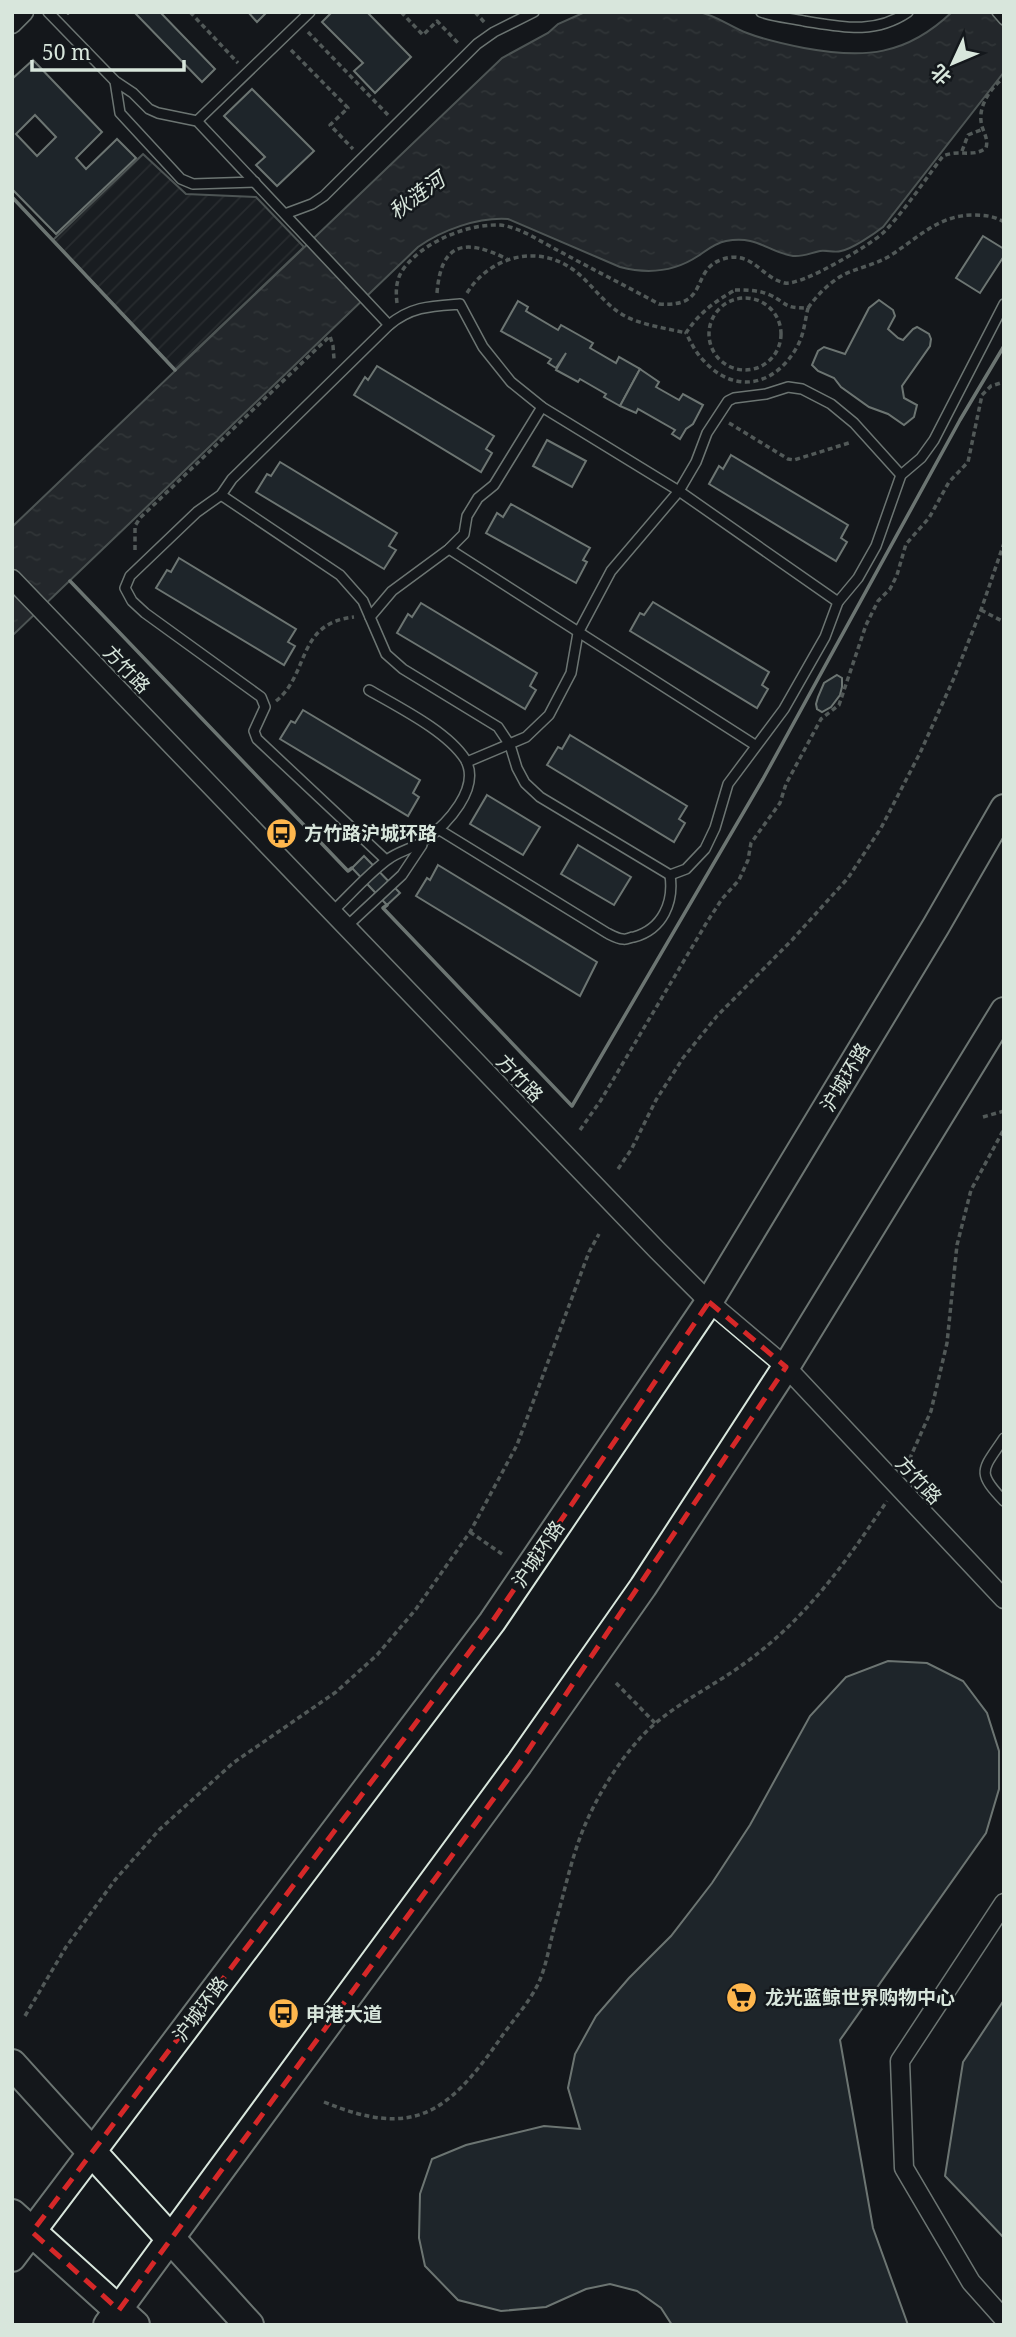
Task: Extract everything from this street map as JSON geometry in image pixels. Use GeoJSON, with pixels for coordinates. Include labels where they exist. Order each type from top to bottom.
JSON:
{"type":"FeatureCollection","features":[{"type":"Feature","properties":{"kind":"main road","name":"沪城环路"},"geometry":{"type":"LineString","coordinates":[[12,2258],[22,2223],[93,2152],[492,1622],[709,1302],[936,926],[1004,808]]}},
{"type":"Feature","properties":{"kind":"main road"},"geometry":{"type":"LineString","coordinates":[[22,2223],[120,2320],[172,2239],[519,1764],[643,1587],[786,1367],[1004,1011]]}},
{"type":"Feature","properties":{"kind":"main road"},"geometry":{"type":"LineString","coordinates":[[12,2064],[249,2325]]}},
{"type":"Feature","properties":{"kind":"street"},"geometry":{"type":"LineString","coordinates":[[12,24],[24,12]]}},
{"type":"Feature","properties":{"kind":"street","name":"方竹路"},"geometry":{"type":"LineString","coordinates":[[12,579],[657,1251],[709,1302],[786,1367],[1004,1599]]}},
{"type":"Feature","properties":{"kind":"street"},"geometry":{"type":"LineString","coordinates":[[1004,1903],[900,2061],[904,2168],[971,2282],[1004,2319]]}},
{"type":"Feature","properties":{"kind":"lane"},"geometry":{"type":"LineString","coordinates":[[48,12],[115,81],[133,93],[149,109],[197,121],[389,325]]}},
{"type":"Feature","properties":{"kind":"lane"},"geometry":{"type":"LineString","coordinates":[[197,121],[310,12]]}},
{"type":"Feature","properties":{"kind":"lane"},"geometry":{"type":"LineString","coordinates":[[285,214],[324,196],[468,53],[494,32],[534,12]]}},
{"type":"Feature","properties":{"kind":"lane"},"geometry":{"type":"LineString","coordinates":[[761,12],[845,29],[878,27],[902,14]]}},
{"type":"Feature","properties":{"kind":"lane"},"geometry":{"type":"LineString","coordinates":[[996,12],[1004,20]]}},
{"type":"Feature","properties":{"kind":"lane"},"geometry":{"type":"LineString","coordinates":[[115,81],[120,113],[181,179],[193,184],[256,182]]}},
{"type":"Feature","properties":{"kind":"lane"},"geometry":{"type":"LineString","coordinates":[[386,860],[257,738],[254,731],[265,707],[261,697],[131,601],[125,588],[130,576],[141,565],[197,512],[221,495],[232,479],[402,314],[417,309],[460,304],[483,347],[511,382],[542,407],[679,491],[838,602]]}},
{"type":"Feature","properties":{"kind":"lane"},"geometry":{"type":"LineString","coordinates":[[670,875],[686,869],[705,849],[715,828],[728,784],[755,745],[775,723],[825,637],[838,602],[858,578],[876,546],[901,475],[921,458],[934,440],[1004,304]]}},
{"type":"Feature","properties":{"kind":"lane"},"geometry":{"type":"LineString","coordinates":[[467,762],[526,737],[549,715],[571,673],[578,633],[611,571],[679,491],[696,462],[707,433],[728,401],[788,387],[802,389],[831,404],[867,437],[901,475]]}},
{"type":"Feature","properties":{"kind":"lane"},"geometry":{"type":"LineString","coordinates":[[370,617],[392,591],[449,549],[464,534],[467,516],[478,498],[494,485],[542,407]]}},
{"type":"Feature","properties":{"kind":"lane"},"geometry":{"type":"LineString","coordinates":[[221,495],[340,575],[363,601],[386,654],[402,669],[498,727],[510,745],[525,783],[540,797],[670,875],[672,886],[665,915],[642,934],[623,939],[607,933],[438,829]]}},
{"type":"Feature","properties":{"kind":"lane"},"geometry":{"type":"LineString","coordinates":[[449,549],[755,745]]}},
{"type":"Feature","properties":{"kind":"lane"},"geometry":{"type":"LineString","coordinates":[[331,912],[386,860],[425,840],[438,829],[460,804],[470,779],[467,762],[451,743],[369,690]]}},
{"type":"Feature","properties":{"kind":"lane"},"geometry":{"type":"LineString","coordinates":[[346,927],[402,875],[425,840]]}},
{"type":"Feature","properties":{"kind":"lane"},"geometry":{"type":"LineString","coordinates":[[1004,1438],[984,1472],[985,1481],[1004,1500]]}},
{"type":"Feature","properties":{"kind":"path"},"geometry":{"type":"LineString","coordinates":[[190,12],[247,72]]}},
{"type":"Feature","properties":{"kind":"path"},"geometry":{"type":"LineString","coordinates":[[401,12],[423,35],[437,21],[468,53]]}},
{"type":"Feature","properties":{"kind":"path"},"geometry":{"type":"LineString","coordinates":[[299,22],[396,124]]}},
{"type":"Feature","properties":{"kind":"path"},"geometry":{"type":"LineString","coordinates":[[281,40],[348,108],[330,125],[362,158]]}},
{"type":"Feature","properties":{"kind":"path"},"geometry":{"type":"LineString","coordinates":[[402,314],[395,285],[409,261],[431,243],[451,234],[502,225],[526,234],[659,304],[673,305],[687,301],[698,290],[707,269],[732,257],[748,260],[787,284],[799,282],[883,233],[943,156],[954,151],[971,154],[986,148],[988,140],[981,121],[982,106],[998,82],[1004,78]]}},
{"type":"Feature","properties":{"kind":"path"},"geometry":{"type":"LineString","coordinates":[[962,151],[968,135],[983,129]]}},
{"type":"Feature","properties":{"kind":"path"},"geometry":{"type":"LineString","coordinates":[[460,304],[470,287],[492,265],[529,255],[552,259],[574,270],[605,302],[623,315],[639,322],[685,333],[695,350],[715,371],[735,382],[752,383],[767,378],[792,356],[800,342],[808,307],[820,291],[844,275],[887,257],[940,221],[958,215],[996,217],[1004,222]]}},
{"type":"Feature","properties":{"kind":"path"},"geometry":{"type":"LineString","coordinates":[[436,306],[442,264],[453,252],[460,248],[479,247],[508,259]]}},
{"type":"Feature","properties":{"kind":"path"},"geometry":{"type":"LineString","coordinates":[[685,333],[697,316],[716,300],[735,290],[753,290],[771,295],[786,307],[808,307]]}},
{"type":"Feature","properties":{"kind":"path"},"geometry":{"type":"LineString","coordinates":[[729,294],[732,301]]}},
{"type":"Feature","properties":{"kind":"path"},"geometry":{"type":"LineString","coordinates":[[744,298],[756,300],[775,315],[780,326],[778,350],[771,360],[761,367],[738,370],[727,366],[712,348],[710,326],[715,315],[732,301],[744,298]]}},
{"type":"Feature","properties":{"kind":"path"},"geometry":{"type":"LineString","coordinates":[[141,565],[136,558],[133,538],[140,518],[330,336],[334,345],[335,364],[342,373]]}},
{"type":"Feature","properties":{"kind":"path"},"geometry":{"type":"LineString","coordinates":[[580,1130],[601,1100],[707,922],[739,880],[748,860],[751,843],[780,803],[786,784],[821,719],[839,705],[866,625],[877,601],[890,589],[897,575],[906,544],[929,518],[949,482],[968,462],[982,395],[991,386],[1004,382]]}},
{"type":"Feature","properties":{"kind":"path"},"geometry":{"type":"LineString","coordinates":[[718,416],[788,459],[794,460],[867,437]]}},
{"type":"Feature","properties":{"kind":"path"},"geometry":{"type":"LineString","coordinates":[[618,1169],[683,1058],[717,1016],[848,878],[881,828],[920,753],[954,678],[1004,543]]}},
{"type":"Feature","properties":{"kind":"path"},"geometry":{"type":"LineString","coordinates":[[981,610],[1004,622]]}},
{"type":"Feature","properties":{"kind":"path"},"geometry":{"type":"LineString","coordinates":[[265,707],[284,695],[325,625],[337,619],[370,617]]}},
{"type":"Feature","properties":{"kind":"path"},"geometry":{"type":"LineString","coordinates":[[983,1117],[1004,1111]]}},
{"type":"Feature","properties":{"kind":"path"},"geometry":{"type":"LineString","coordinates":[[324,2102],[355,2115],[393,2119],[423,2115],[451,2097],[484,2062],[539,1983],[585,1825],[635,1743],[655,1723],[747,1662],[804,1613],[858,1544],[897,1487],[931,1411],[947,1343],[957,1245],[971,1191],[1004,1129]]}},
{"type":"Feature","properties":{"kind":"path"},"geometry":{"type":"LineString","coordinates":[[25,2016],[66,1947],[115,1880],[160,1829],[233,1763],[336,1692],[377,1655],[416,1609],[470,1532],[517,1445],[589,1252],[599,1234]]}},
{"type":"Feature","properties":{"kind":"path"},"geometry":{"type":"LineString","coordinates":[[470,1532],[502,1554]]}},
{"type":"Feature","properties":{"kind":"path"},"geometry":{"type":"LineString","coordinates":[[616,1683],[655,1723]]}},
{"type":"Feature","properties":{"kind":"highlighted area"},"geometry":{"type":"Polygon","coordinates":[[[709,1302],[786,1367],[519,1764],[119,2310],[32,2232],[492,1622],[709,1302]]]}},
{"type":"Feature","properties":{"kind":"shaded area"},"geometry":{"type":"Polygon","coordinates":[[[143,154],[186,194],[256,197],[304,247],[175,370],[53,240],[143,154]]]}},
{"type":"Feature","properties":{"kind":"water","name":"秋涟河"},"geometry":{"type":"Polygon","coordinates":[[[585,12],[698,12],[768,40],[826,51],[865,53],[901,46],[918,38],[952,12],[1004,12],[1004,72],[883,227],[846,250],[793,256],[746,240],[726,241],[679,265],[650,271],[620,267],[508,219],[473,222],[428,241],[418,247],[12,636],[12,527],[502,58],[548,33],[558,24],[585,12]]]}},
{"type":"Feature","properties":{"kind":"building"},"geometry":{"type":"Polygon","coordinates":[[[134,12],[160,12],[215,69],[202,82],[134,12]]]}},
{"type":"Feature","properties":{"kind":"building"},"geometry":{"type":"Polygon","coordinates":[[[248,12],[267,12],[257,22],[248,12]]]}},
{"type":"Feature","properties":{"kind":"building"},"geometry":{"type":"Polygon","coordinates":[[[332,12],[367,12],[411,57],[375,93],[354,71],[363,63],[322,22],[332,12]]]}},
{"type":"Feature","properties":{"kind":"building"},"geometry":{"type":"Polygon","coordinates":[[[33,60],[102,132],[76,158],[86,169],[117,139],[136,158],[56,234],[12,189],[12,79],[33,60]],[[35,115],[16,134],[37,156],[56,137],[35,115]]]}},
{"type":"Feature","properties":{"kind":"building"},"geometry":{"type":"Polygon","coordinates":[[[252,89],[314,151],[277,186],[256,165],[265,157],[224,116],[252,89]]]}},
{"type":"Feature","properties":{"kind":"building"},"geometry":{"type":"Polygon","coordinates":[[[983,236],[1004,249],[1004,256],[980,293],[956,278],[983,236]]]}},
{"type":"Feature","properties":{"kind":"building"},"geometry":{"type":"Polygon","coordinates":[[[879,300],[893,310],[895,316],[888,329],[898,338],[903,340],[917,327],[929,334],[931,339],[930,346],[902,386],[904,398],[917,405],[914,417],[904,425],[888,414],[869,407],[841,387],[834,378],[818,371],[812,365],[818,351],[824,347],[845,354],[869,308],[879,300]]]}},
{"type":"Feature","properties":{"kind":"building"},"geometry":{"type":"Polygon","coordinates":[[[518,301],[528,307],[526,311],[558,330],[561,325],[593,343],[590,348],[616,363],[619,357],[640,369],[620,406],[604,397],[606,394],[580,379],[578,382],[556,370],[566,353],[556,368],[548,363],[551,359],[501,331],[518,301]]]}},
{"type":"Feature","properties":{"kind":"building"},"geometry":{"type":"Polygon","coordinates":[[[377,366],[494,436],[486,449],[492,453],[481,472],[354,395],[365,377],[368,380],[377,366]]]}},
{"type":"Feature","properties":{"kind":"building"},"geometry":{"type":"Polygon","coordinates":[[[640,369],[659,382],[656,387],[679,400],[683,394],[703,405],[693,424],[680,439],[672,434],[675,430],[638,409],[636,413],[620,406],[640,369]]]}},
{"type":"Feature","properties":{"kind":"building"},"geometry":{"type":"Polygon","coordinates":[[[547,440],[586,461],[572,487],[533,466],[547,440]]]}},
{"type":"Feature","properties":{"kind":"building"},"geometry":{"type":"Polygon","coordinates":[[[731,455],[848,525],[841,538],[847,542],[836,561],[709,484],[719,466],[723,469],[731,455]]]}},
{"type":"Feature","properties":{"kind":"building"},"geometry":{"type":"Polygon","coordinates":[[[280,462],[397,533],[389,546],[396,550],[384,569],[256,492],[267,474],[271,476],[280,462]]]}},
{"type":"Feature","properties":{"kind":"building"},"geometry":{"type":"Polygon","coordinates":[[[511,504],[590,548],[583,560],[587,562],[576,583],[486,533],[497,513],[503,517],[511,504]]]}},
{"type":"Feature","properties":{"kind":"building"},"geometry":{"type":"Polygon","coordinates":[[[179,558],[296,629],[288,642],[295,646],[284,665],[156,588],[167,570],[171,572],[179,558]]]}},
{"type":"Feature","properties":{"kind":"building"},"geometry":{"type":"Polygon","coordinates":[[[653,602],[769,672],[762,685],[768,689],[757,708],[630,631],[640,613],[644,615],[653,602]]]}},
{"type":"Feature","properties":{"kind":"building"},"geometry":{"type":"Polygon","coordinates":[[[421,603],[537,673],[530,686],[536,690],[525,709],[397,633],[408,614],[412,617],[421,603]]]}},
{"type":"Feature","properties":{"kind":"building"},"geometry":{"type":"Polygon","coordinates":[[[837,675],[842,678],[840,695],[831,707],[822,712],[817,709],[818,697],[824,683],[837,675]]]}},
{"type":"Feature","properties":{"kind":"building"},"geometry":{"type":"Polygon","coordinates":[[[303,710],[420,780],[413,793],[419,797],[408,816],[280,739],[291,721],[295,723],[303,710]]]}},
{"type":"Feature","properties":{"kind":"building"},"geometry":{"type":"Polygon","coordinates":[[[570,735],[687,806],[679,819],[685,823],[674,842],[547,765],[558,747],[562,749],[570,735]]]}},
{"type":"Feature","properties":{"kind":"building"},"geometry":{"type":"Polygon","coordinates":[[[487,795],[540,827],[523,855],[470,824],[487,795]]]}},
{"type":"Feature","properties":{"kind":"building"},"geometry":{"type":"Polygon","coordinates":[[[578,845],[631,877],[614,905],[561,874],[578,845]]]}},
{"type":"Feature","properties":{"kind":"building"},"geometry":{"type":"Polygon","coordinates":[[[364,856],[400,893],[387,905],[352,868],[364,856]]]}},
{"type":"Feature","properties":{"kind":"building"},"geometry":{"type":"Polygon","coordinates":[[[438,865],[597,962],[580,996],[416,896],[427,878],[430,880],[438,865]]]}},
{"type":"Feature","properties":{"kind":"building","name":"龙光蓝鲸世界购物中心"},"geometry":{"type":"Polygon","coordinates":[[[888,1661],[927,1663],[963,1681],[987,1713],[999,1751],[999,1789],[986,1833],[840,2040],[873,2228],[908,2325],[672,2325],[661,2308],[637,2291],[610,2284],[586,2289],[546,2307],[501,2311],[458,2300],[425,2266],[419,2238],[420,2194],[432,2159],[466,2145],[544,2126],[580,2129],[568,2088],[575,2054],[596,2016],[671,1936],[712,1883],[750,1825],[810,1716],[846,1677],[888,1661]]]}},
{"type":"Feature","properties":{"kind":"building"},"geometry":{"type":"Polygon","coordinates":[[[1004,2000],[1004,2238],[945,2176],[963,2062],[1004,2000]]]}},
{"type":"Feature","properties":{"kind":"wall"},"geometry":{"type":"LineString","coordinates":[[12,197],[175,370]]}},
{"type":"Feature","properties":{"kind":"wall"},"geometry":{"type":"LineString","coordinates":[[387,905],[383,908],[572,1106],[763,779],[960,420],[1004,346]]}},
{"type":"Feature","properties":{"kind":"wall"},"geometry":{"type":"LineString","coordinates":[[70,581],[348,871],[352,868]]}},
{"type":"Feature","properties":{"kind":"place","name":"方竹路沪城环路"},"geometry":{"type":"Point","coordinates":[281,833]}},
{"type":"Feature","properties":{"kind":"place","name":"龙光蓝鲸世界购物中心"},"geometry":{"type":"Point","coordinates":[742,1997]}},
{"type":"Feature","properties":{"kind":"place","name":"申港大道"},"geometry":{"type":"Point","coordinates":[283,2014]}}]}
